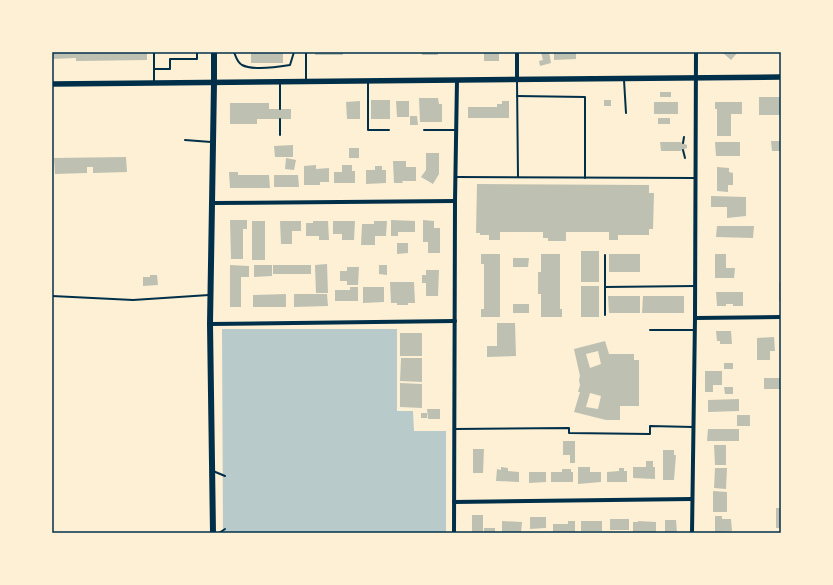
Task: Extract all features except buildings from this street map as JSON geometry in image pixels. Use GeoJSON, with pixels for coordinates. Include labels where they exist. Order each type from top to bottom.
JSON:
{"type":"FeatureCollection","features":[{"type":"Feature","properties":{"kind":"main road"},"geometry":{"type":"LineString","coordinates":[[212,533],[210,324],[214,52]]}},
{"type":"Feature","properties":{"kind":"main road"},"geometry":{"type":"LineString","coordinates":[[52,84],[781,77]]}},
{"type":"Feature","properties":{"kind":"street"},"geometry":{"type":"LineString","coordinates":[[517,52],[517,79]]}},
{"type":"Feature","properties":{"kind":"street"},"geometry":{"type":"LineString","coordinates":[[692,533],[695,330],[696,52]]}},
{"type":"Feature","properties":{"kind":"street"},"geometry":{"type":"LineString","coordinates":[[454,533],[457,80]]}},
{"type":"Feature","properties":{"kind":"street"},"geometry":{"type":"LineString","coordinates":[[212,203],[455,201]]}},
{"type":"Feature","properties":{"kind":"street"},"geometry":{"type":"LineString","coordinates":[[695,318],[781,317]]}},
{"type":"Feature","properties":{"kind":"street"},"geometry":{"type":"LineString","coordinates":[[210,324],[455,321]]}},
{"type":"Feature","properties":{"kind":"street"},"geometry":{"type":"LineString","coordinates":[[454,502],[692,499]]}},
{"type":"Feature","properties":{"kind":"lane"},"geometry":{"type":"LineString","coordinates":[[154,52],[154,84]]}},
{"type":"Feature","properties":{"kind":"lane"},"geometry":{"type":"LineString","coordinates":[[154,69],[170,69],[170,59],[197,59],[197,52]]}},
{"type":"Feature","properties":{"kind":"lane"},"geometry":{"type":"LineString","coordinates":[[234,52],[237,60],[242,65],[260,68],[290,65],[294,52]]}},
{"type":"Feature","properties":{"kind":"lane"},"geometry":{"type":"LineString","coordinates":[[306,52],[306,82]]}},
{"type":"Feature","properties":{"kind":"lane"},"geometry":{"type":"LineString","coordinates":[[624,78],[626,112]]}},
{"type":"Feature","properties":{"kind":"lane"},"geometry":{"type":"LineString","coordinates":[[517,79],[518,177]]}},
{"type":"Feature","properties":{"kind":"lane"},"geometry":{"type":"LineString","coordinates":[[368,81],[368,130],[389,130]]}},
{"type":"Feature","properties":{"kind":"lane"},"geometry":{"type":"LineString","coordinates":[[280,83],[280,109]]}},
{"type":"Feature","properties":{"kind":"lane"},"geometry":{"type":"LineString","coordinates":[[517,96],[585,97],[585,178]]}},
{"type":"Feature","properties":{"kind":"lane"},"geometry":{"type":"LineString","coordinates":[[280,119],[280,135]]}},
{"type":"Feature","properties":{"kind":"lane"},"geometry":{"type":"LineString","coordinates":[[424,130],[456,130]]}},
{"type":"Feature","properties":{"kind":"lane"},"geometry":{"type":"LineString","coordinates":[[683,143],[684,137]]}},
{"type":"Feature","properties":{"kind":"lane"},"geometry":{"type":"LineString","coordinates":[[184,140],[213,142]]}},
{"type":"Feature","properties":{"kind":"lane"},"geometry":{"type":"LineString","coordinates":[[683,150],[685,158]]}},
{"type":"Feature","properties":{"kind":"lane"},"geometry":{"type":"LineString","coordinates":[[456,177],[696,178]]}},
{"type":"Feature","properties":{"kind":"lane"},"geometry":{"type":"LineString","coordinates":[[605,255],[605,315]]}},
{"type":"Feature","properties":{"kind":"lane"},"geometry":{"type":"LineString","coordinates":[[605,287],[695,286]]}},
{"type":"Feature","properties":{"kind":"lane"},"geometry":{"type":"LineString","coordinates":[[52,296],[133,300],[211,295]]}},
{"type":"Feature","properties":{"kind":"lane"},"geometry":{"type":"LineString","coordinates":[[650,330],[695,330]]}},
{"type":"Feature","properties":{"kind":"lane"},"geometry":{"type":"LineString","coordinates":[[455,429],[569,428],[569,433],[650,434],[650,426],[693,427]]}},
{"type":"Feature","properties":{"kind":"lane"},"geometry":{"type":"LineString","coordinates":[[212,471],[225,476]]}},
{"type":"Feature","properties":{"kind":"lane"},"geometry":{"type":"LineString","coordinates":[[219,533],[225,529]]}},
{"type":"Feature","properties":{"kind":"shaded area"},"geometry":{"type":"Polygon","coordinates":[[[222,329],[397,329],[397,411],[413,411],[414,431],[446,431],[446,533],[223,533],[222,329]]]}}]}
